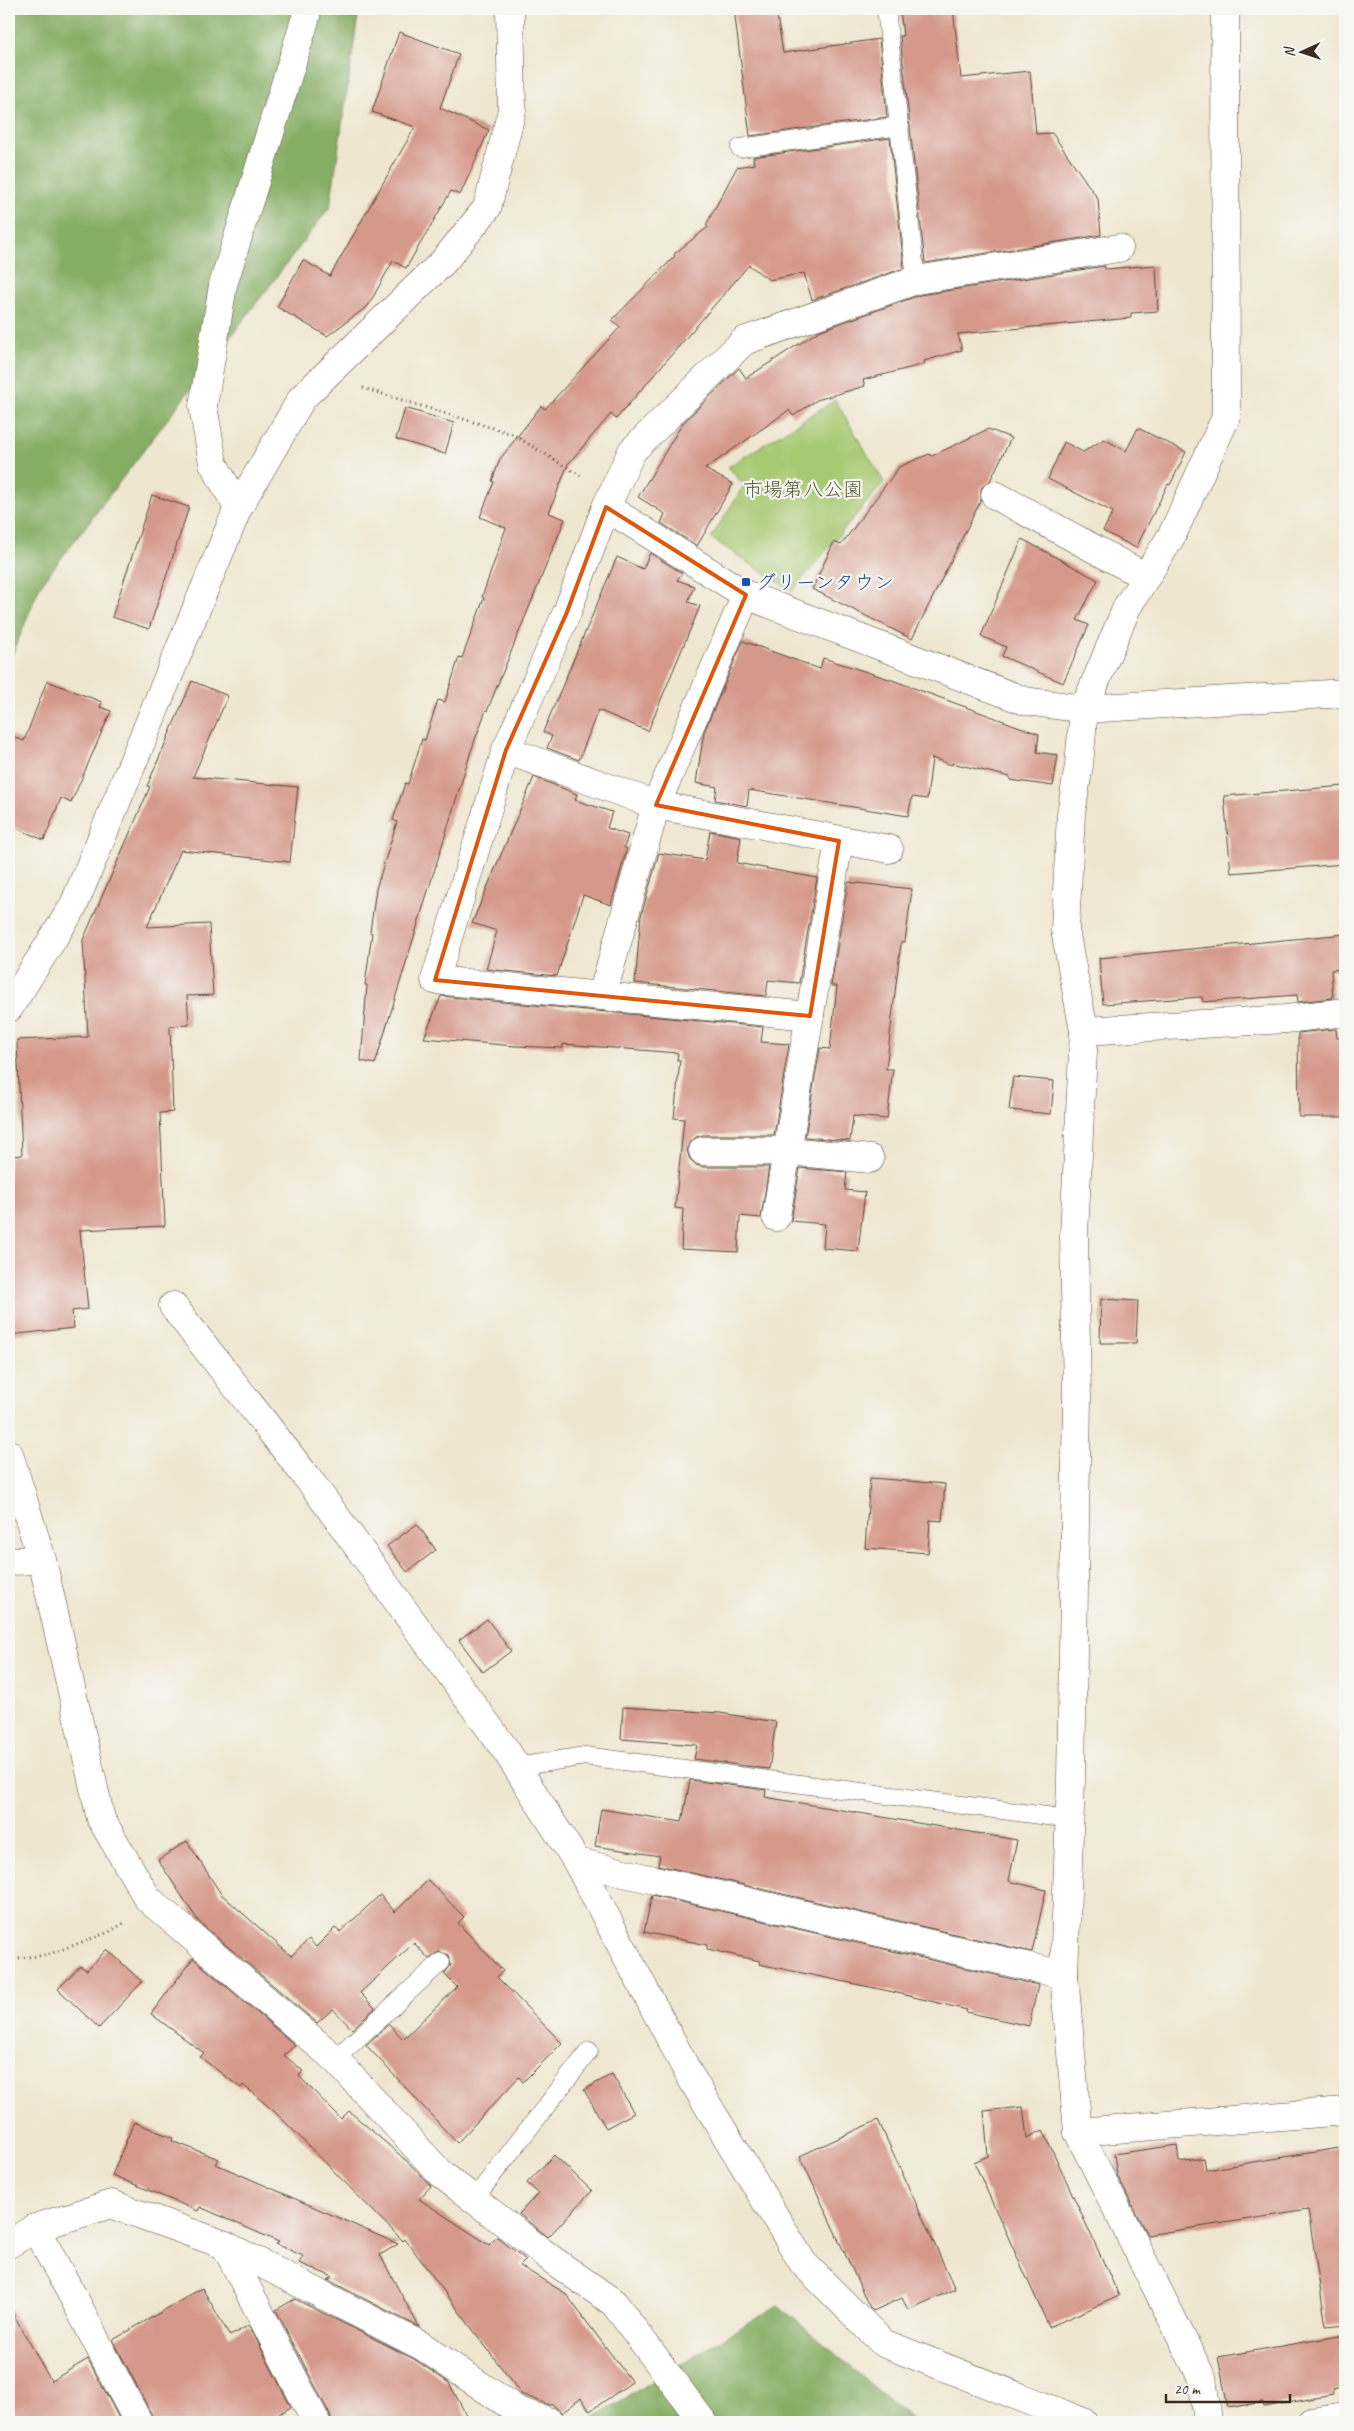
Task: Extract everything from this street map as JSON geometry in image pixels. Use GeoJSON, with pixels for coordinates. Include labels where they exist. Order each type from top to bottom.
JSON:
{"type":"FeatureCollection","features":[{"type":"Feature","properties":{"kind":"street"},"geometry":{"type":"LineString","coordinates":[[238,508],[213,464],[204,406],[223,285],[306,17],[306,9]]}},
{"type":"Feature","properties":{"kind":"street"},"geometry":{"type":"LineString","coordinates":[[9,1008],[74,908],[238,508],[302,398],[443,262],[486,208],[512,110],[510,9]]}},
{"type":"Feature","properties":{"kind":"street"},"geometry":{"type":"LineString","coordinates":[[1208,2422],[1202,2378],[1078,2132],[1064,1975],[1070,1819],[1077,1396],[1074,1235],[1084,1031],[1065,930],[1071,814],[1079,765],[1084,709],[1127,607],[1172,535],[1226,417],[1225,9]]}},
{"type":"Feature","properties":{"kind":"street"},"geometry":{"type":"LineString","coordinates":[[810,1016],[435,980],[506,750],[567,612],[606,507],[632,451],[744,341],[916,280],[1119,248]]}},
{"type":"Feature","properties":{"kind":"street"},"geometry":{"type":"LineString","coordinates":[[995,495],[1146,577]]}},
{"type":"Feature","properties":{"kind":"street"},"geometry":{"type":"LineString","coordinates":[[606,507],[746,595],[1025,701],[1084,709],[1345,693]]}},
{"type":"Feature","properties":{"kind":"street"},"geometry":{"type":"LineString","coordinates":[[602,996],[656,805],[746,595]]}},
{"type":"Feature","properties":{"kind":"street"},"geometry":{"type":"LineString","coordinates":[[506,750],[656,805],[889,849]]}},
{"type":"Feature","properties":{"kind":"street"},"geometry":{"type":"LineString","coordinates":[[776,1217],[839,841]]}},
{"type":"Feature","properties":{"kind":"street"},"geometry":{"type":"LineString","coordinates":[[1084,1031],[1286,1019],[1345,1012]]}},
{"type":"Feature","properties":{"kind":"street"},"geometry":{"type":"LineString","coordinates":[[703,1151],[788,1151],[870,1160]]}},
{"type":"Feature","properties":{"kind":"street"},"geometry":{"type":"LineString","coordinates":[[173,1306],[313,1485],[517,1767],[577,1862],[690,2076],[803,2263],[883,2343],[1083,2422]]}},
{"type":"Feature","properties":{"kind":"street"},"geometry":{"type":"LineString","coordinates":[[9,1454],[42,1560],[101,1819],[148,1899],[335,2059],[442,2174],[554,2262],[614,2302],[703,2422]]}},
{"type":"Feature","properties":{"kind":"street"},"geometry":{"type":"LineString","coordinates":[[9,1561],[42,1560]]}},
{"type":"Feature","properties":{"kind":"street"},"geometry":{"type":"LineString","coordinates":[[577,1862],[1064,1975]]}},
{"type":"Feature","properties":{"kind":"street"},"geometry":{"type":"LineString","coordinates":[[1078,2132],[1345,2111]]}},
{"type":"Feature","properties":{"kind":"street"},"geometry":{"type":"LineString","coordinates":[[9,2244],[35,2228],[111,2204],[225,2245],[422,2346],[518,2411],[550,2422]]}},
{"type":"Feature","properties":{"kind":"street"},"geometry":{"type":"LineString","coordinates":[[35,2228],[75,2300],[138,2422]]}},
{"type":"Feature","properties":{"kind":"street"},"geometry":{"type":"LineString","coordinates":[[225,2245],[316,2422]]}},
{"type":"Feature","properties":{"kind":"street"},"geometry":{"type":"LineString","coordinates":[[1311,2422],[1345,2418]]}},
{"type":"Feature","properties":{"kind":"lane"},"geometry":{"type":"LineString","coordinates":[[886,9],[916,280]]}},
{"type":"Feature","properties":{"kind":"lane"},"geometry":{"type":"LineString","coordinates":[[740,148],[900,126]]}},
{"type":"Feature","properties":{"kind":"lane"},"geometry":{"type":"LineString","coordinates":[[517,1767],[586,1756],[1070,1819]]}},
{"type":"Feature","properties":{"kind":"lane"},"geometry":{"type":"LineString","coordinates":[[335,2059],[441,1962]]}},
{"type":"Feature","properties":{"kind":"lane"},"geometry":{"type":"LineString","coordinates":[[474,2199],[589,2051]]}},
{"type":"Feature","properties":{"kind":"path"},"geometry":{"type":"LineString","coordinates":[[325,376],[512,434],[584,479],[606,507]]}},
{"type":"Feature","properties":{"kind":"path"},"geometry":{"type":"LineString","coordinates":[[9,1959],[48,1955],[109,1932],[154,1904]]}},
{"type":"Feature","properties":{"kind":"highlighted area"},"geometry":{"type":"Polygon","coordinates":[[[606,507],[746,595],[656,805],[839,841],[810,1016],[435,980],[506,750],[567,612],[606,507]]]}},
{"type":"Feature","properties":{"kind":"green space"},"geometry":{"type":"Polygon","coordinates":[[[9,9],[359,9],[330,207],[40,586],[9,663],[9,9]]]}},
{"type":"Feature","properties":{"kind":"green space","name":"市場第八公園"},"geometry":{"type":"Polygon","coordinates":[[[835,400],[884,482],[792,591],[711,538],[744,485],[728,467],[835,400]]]}},
{"type":"Feature","properties":{"kind":"green space"},"geometry":{"type":"Polygon","coordinates":[[[778,2305],[915,2422],[586,2422],[778,2305]]]}},
{"type":"Feature","properties":{"kind":"building"},"geometry":{"type":"Polygon","coordinates":[[[734,9],[776,9],[783,53],[879,39],[887,117],[750,136],[734,9]]]}},
{"type":"Feature","properties":{"kind":"building"},"geometry":{"type":"Polygon","coordinates":[[[900,9],[953,9],[961,78],[1030,71],[1036,134],[1052,133],[1098,199],[1101,235],[925,263],[900,36],[903,36],[900,9]]]}},
{"type":"Feature","properties":{"kind":"building"},"geometry":{"type":"Polygon","coordinates":[[[399,32],[459,54],[440,108],[489,130],[460,195],[451,191],[406,268],[393,261],[368,306],[327,336],[277,307],[303,260],[330,276],[415,127],[372,112],[399,32]]]}},
{"type":"Feature","properties":{"kind":"building"},"geometry":{"type":"Polygon","coordinates":[[[890,138],[904,268],[812,300],[804,273],[769,280],[749,265],[616,419],[611,414],[568,464],[549,513],[565,519],[471,751],[375,1064],[361,1061],[367,985],[365,985],[376,889],[397,822],[393,820],[405,783],[408,784],[422,739],[425,740],[438,700],[445,702],[459,657],[462,658],[484,598],[482,597],[506,528],[480,517],[494,482],[492,481],[500,459],[541,406],[545,409],[620,327],[612,320],[675,256],[674,254],[708,227],[706,225],[737,167],[754,164],[753,157],[890,138]]]}},
{"type":"Feature","properties":{"kind":"building"},"geometry":{"type":"Polygon","coordinates":[[[1156,265],[1158,311],[1131,313],[1131,318],[958,334],[962,350],[924,361],[925,364],[863,380],[865,386],[817,400],[793,416],[789,410],[705,469],[733,484],[697,546],[661,523],[665,514],[638,497],[682,424],[739,368],[746,378],[819,331],[920,295],[1105,266],[1105,269],[1156,265]]]}},
{"type":"Feature","properties":{"kind":"building"},"geometry":{"type":"Polygon","coordinates":[[[405,408],[454,423],[445,454],[396,439],[405,408]]]}},
{"type":"Feature","properties":{"kind":"building"},"geometry":{"type":"Polygon","coordinates":[[[1138,428],[1186,452],[1136,548],[1103,531],[1113,512],[1048,479],[1064,442],[1083,452],[1104,439],[1126,451],[1138,428]]]}},
{"type":"Feature","properties":{"kind":"building"},"geometry":{"type":"Polygon","coordinates":[[[988,429],[1011,438],[990,481],[981,488],[981,500],[912,639],[812,589],[834,542],[841,545],[899,467],[929,454],[932,456],[988,429]]]}},
{"type":"Feature","properties":{"kind":"building"},"geometry":{"type":"Polygon","coordinates":[[[152,495],[189,507],[149,629],[112,617],[152,495]]]}},
{"type":"Feature","properties":{"kind":"building"},"geometry":{"type":"Polygon","coordinates":[[[1022,539],[1098,580],[1077,620],[1089,625],[1063,683],[1002,656],[1006,647],[981,636],[1022,539]]]}},
{"type":"Feature","properties":{"kind":"building"},"geometry":{"type":"Polygon","coordinates":[[[650,553],[682,573],[677,580],[694,586],[688,602],[700,606],[648,731],[598,710],[579,760],[547,748],[552,736],[543,732],[617,557],[643,569],[650,553]]]}},
{"type":"Feature","properties":{"kind":"building"},"geometry":{"type":"Polygon","coordinates":[[[743,641],[820,669],[823,658],[892,680],[1039,734],[1037,752],[1058,755],[1053,786],[1010,780],[1010,777],[952,763],[952,765],[932,758],[927,799],[912,797],[908,816],[749,790],[747,806],[715,800],[717,787],[696,783],[704,732],[743,641]]]}},
{"type":"Feature","properties":{"kind":"building"},"geometry":{"type":"Polygon","coordinates":[[[47,681],[102,702],[100,707],[111,711],[71,803],[61,798],[44,840],[9,825],[9,735],[24,741],[47,681]]]}},
{"type":"Feature","properties":{"kind":"building"},"geometry":{"type":"Polygon","coordinates":[[[192,681],[228,696],[193,777],[298,787],[290,862],[181,850],[147,927],[209,924],[213,995],[187,996],[189,1025],[170,1026],[173,1112],[160,1113],[165,1226],[80,1230],[88,1309],[72,1311],[74,1328],[9,1335],[9,1156],[22,1155],[17,1040],[88,1037],[83,940],[150,787],[147,786],[192,681]]]}},
{"type":"Feature","properties":{"kind":"building"},"geometry":{"type":"Polygon","coordinates":[[[534,777],[577,794],[575,800],[612,812],[607,828],[628,835],[624,848],[627,848],[611,905],[583,895],[557,976],[486,969],[497,931],[472,923],[534,777]]]}},
{"type":"Feature","properties":{"kind":"building"},"geometry":{"type":"Polygon","coordinates":[[[1345,786],[1345,864],[1231,873],[1224,796],[1345,786]]]}},
{"type":"Feature","properties":{"kind":"building"},"geometry":{"type":"Polygon","coordinates":[[[710,831],[741,837],[737,863],[817,878],[799,983],[768,980],[766,996],[635,983],[641,916],[659,853],[705,860],[710,831]]]}},
{"type":"Feature","properties":{"kind":"building"},"geometry":{"type":"Polygon","coordinates":[[[848,882],[912,889],[905,942],[901,942],[886,1069],[893,1069],[887,1119],[853,1116],[850,1141],[805,1137],[820,1048],[830,1049],[837,986],[831,986],[848,882]]]}},
{"type":"Feature","properties":{"kind":"building"},"geometry":{"type":"Polygon","coordinates":[[[1345,934],[1345,969],[1331,970],[1333,998],[1298,1002],[1297,995],[1203,1002],[1202,997],[1103,1004],[1099,958],[1345,934]]]}},
{"type":"Feature","properties":{"kind":"building"},"geometry":{"type":"Polygon","coordinates":[[[441,996],[763,1027],[761,1042],[789,1044],[774,1135],[703,1135],[696,1137],[690,1143],[687,1151],[690,1159],[696,1165],[703,1167],[769,1167],[761,1218],[740,1216],[738,1252],[681,1249],[683,1209],[675,1208],[684,1119],[674,1118],[680,1060],[677,1060],[678,1053],[563,1044],[563,1048],[515,1046],[424,1038],[441,996]]]}},
{"type":"Feature","properties":{"kind":"building"},"geometry":{"type":"Polygon","coordinates":[[[1336,1029],[1337,1038],[1345,1038],[1345,1117],[1299,1117],[1298,1033],[1336,1029]]]}},
{"type":"Feature","properties":{"kind":"building"},"geometry":{"type":"Polygon","coordinates":[[[1013,1077],[1054,1081],[1051,1114],[1009,1110],[1013,1077]]]}},
{"type":"Feature","properties":{"kind":"building"},"geometry":{"type":"Polygon","coordinates":[[[800,1168],[847,1172],[845,1190],[865,1192],[858,1251],[823,1248],[825,1224],[791,1221],[800,1168]]]}},
{"type":"Feature","properties":{"kind":"building"},"geometry":{"type":"Polygon","coordinates":[[[1101,1299],[1138,1301],[1136,1343],[1100,1343],[1101,1299]]]}},
{"type":"Feature","properties":{"kind":"building"},"geometry":{"type":"Polygon","coordinates":[[[870,1478],[945,1484],[942,1521],[930,1520],[928,1553],[865,1548],[870,1478]]]}},
{"type":"Feature","properties":{"kind":"building"},"geometry":{"type":"Polygon","coordinates":[[[417,1524],[436,1550],[407,1572],[387,1546],[417,1524]]]}},
{"type":"Feature","properties":{"kind":"building"},"geometry":{"type":"Polygon","coordinates":[[[487,1619],[511,1651],[483,1672],[459,1640],[487,1619]]]}},
{"type":"Feature","properties":{"kind":"building"},"geometry":{"type":"Polygon","coordinates":[[[623,1707],[720,1713],[776,1722],[769,1769],[694,1759],[697,1745],[621,1739],[623,1707]]]}},
{"type":"Feature","properties":{"kind":"building"},"geometry":{"type":"Polygon","coordinates":[[[690,1780],[766,1790],[765,1797],[1017,1840],[1009,1881],[1046,1890],[1032,1952],[658,1865],[660,1856],[595,1846],[601,1809],[682,1822],[690,1780]]]}},
{"type":"Feature","properties":{"kind":"building"},"geometry":{"type":"Polygon","coordinates":[[[187,1841],[221,1894],[291,1956],[309,1939],[316,1947],[335,1928],[340,1932],[380,1895],[395,1912],[428,1880],[464,1917],[458,1923],[503,1971],[497,1977],[562,2043],[523,2082],[519,2077],[457,2143],[366,2045],[389,2024],[403,2039],[457,1987],[444,1974],[451,1965],[449,1955],[439,1952],[429,1959],[414,1943],[360,1993],[375,2008],[352,2029],[333,2009],[317,2023],[199,1922],[158,1860],[187,1841]]]}},
{"type":"Feature","properties":{"kind":"building"},"geometry":{"type":"Polygon","coordinates":[[[652,1895],[1038,1985],[1029,2026],[966,2012],[967,2010],[889,1991],[759,1964],[760,1961],[707,1949],[707,1945],[644,1932],[652,1895]]]}},
{"type":"Feature","properties":{"kind":"building"},"geometry":{"type":"Polygon","coordinates":[[[107,1949],[142,1982],[99,2028],[58,1989],[80,1966],[87,1970],[107,1949]]]}},
{"type":"Feature","properties":{"kind":"building"},"geometry":{"type":"Polygon","coordinates":[[[193,1958],[295,2045],[284,2055],[303,2071],[299,2076],[341,2119],[349,2111],[408,2162],[431,2186],[419,2199],[489,2245],[497,2237],[526,2260],[520,2266],[565,2293],[632,2382],[590,2411],[581,2398],[562,2413],[551,2403],[549,2405],[521,2394],[405,2239],[403,2241],[276,2113],[243,2085],[241,2088],[200,2057],[204,2053],[151,2014],[193,1958]]]}},
{"type":"Feature","properties":{"kind":"building"},"geometry":{"type":"Polygon","coordinates":[[[612,2074],[634,2113],[606,2128],[584,2090],[612,2074]]]}},
{"type":"Feature","properties":{"kind":"building"},"geometry":{"type":"Polygon","coordinates":[[[1023,2107],[1027,2138],[1043,2130],[1119,2296],[1049,2327],[974,2162],[988,2156],[984,2111],[1023,2107]]]}},
{"type":"Feature","properties":{"kind":"building"},"geometry":{"type":"Polygon","coordinates":[[[878,2120],[955,2289],[908,2310],[902,2298],[873,2311],[870,2308],[800,2156],[878,2120]]]}},
{"type":"Feature","properties":{"kind":"building"},"geometry":{"type":"Polygon","coordinates":[[[134,2122],[173,2138],[172,2141],[219,2159],[216,2164],[398,2244],[380,2255],[419,2327],[328,2280],[333,2277],[299,2263],[303,2256],[276,2244],[279,2242],[200,2207],[198,2211],[112,2175],[134,2122]]]}},
{"type":"Feature","properties":{"kind":"building"},"geometry":{"type":"Polygon","coordinates":[[[1177,2145],[1179,2162],[1204,2158],[1206,2170],[1345,2147],[1345,2324],[1326,2326],[1308,2210],[1147,2235],[1117,2175],[1114,2154],[1177,2145]]]}},
{"type":"Feature","properties":{"kind":"building"},"geometry":{"type":"Polygon","coordinates":[[[554,2155],[592,2191],[548,2237],[519,2214],[538,2193],[527,2183],[554,2155]]]}},
{"type":"Feature","properties":{"kind":"building"},"geometry":{"type":"Polygon","coordinates":[[[202,2288],[230,2336],[249,2325],[291,2407],[264,2422],[154,2422],[113,2340],[202,2288]]]}},
{"type":"Feature","properties":{"kind":"building"},"geometry":{"type":"Polygon","coordinates":[[[295,2299],[414,2359],[449,2383],[470,2422],[332,2422],[276,2310],[295,2299]]]}},
{"type":"Feature","properties":{"kind":"building"},"geometry":{"type":"Polygon","coordinates":[[[9,2306],[51,2381],[88,2359],[121,2422],[9,2422],[9,2306]]]}},
{"type":"Feature","properties":{"kind":"building"},"geometry":{"type":"Polygon","coordinates":[[[1345,2335],[1345,2387],[1332,2390],[1333,2395],[1264,2407],[1263,2402],[1228,2408],[1218,2357],[1345,2335]]]}},
{"type":"Feature","properties":{"kind":"place","name":"グリーンタウン"},"geometry":{"type":"Point","coordinates":[746,582]}}]}
